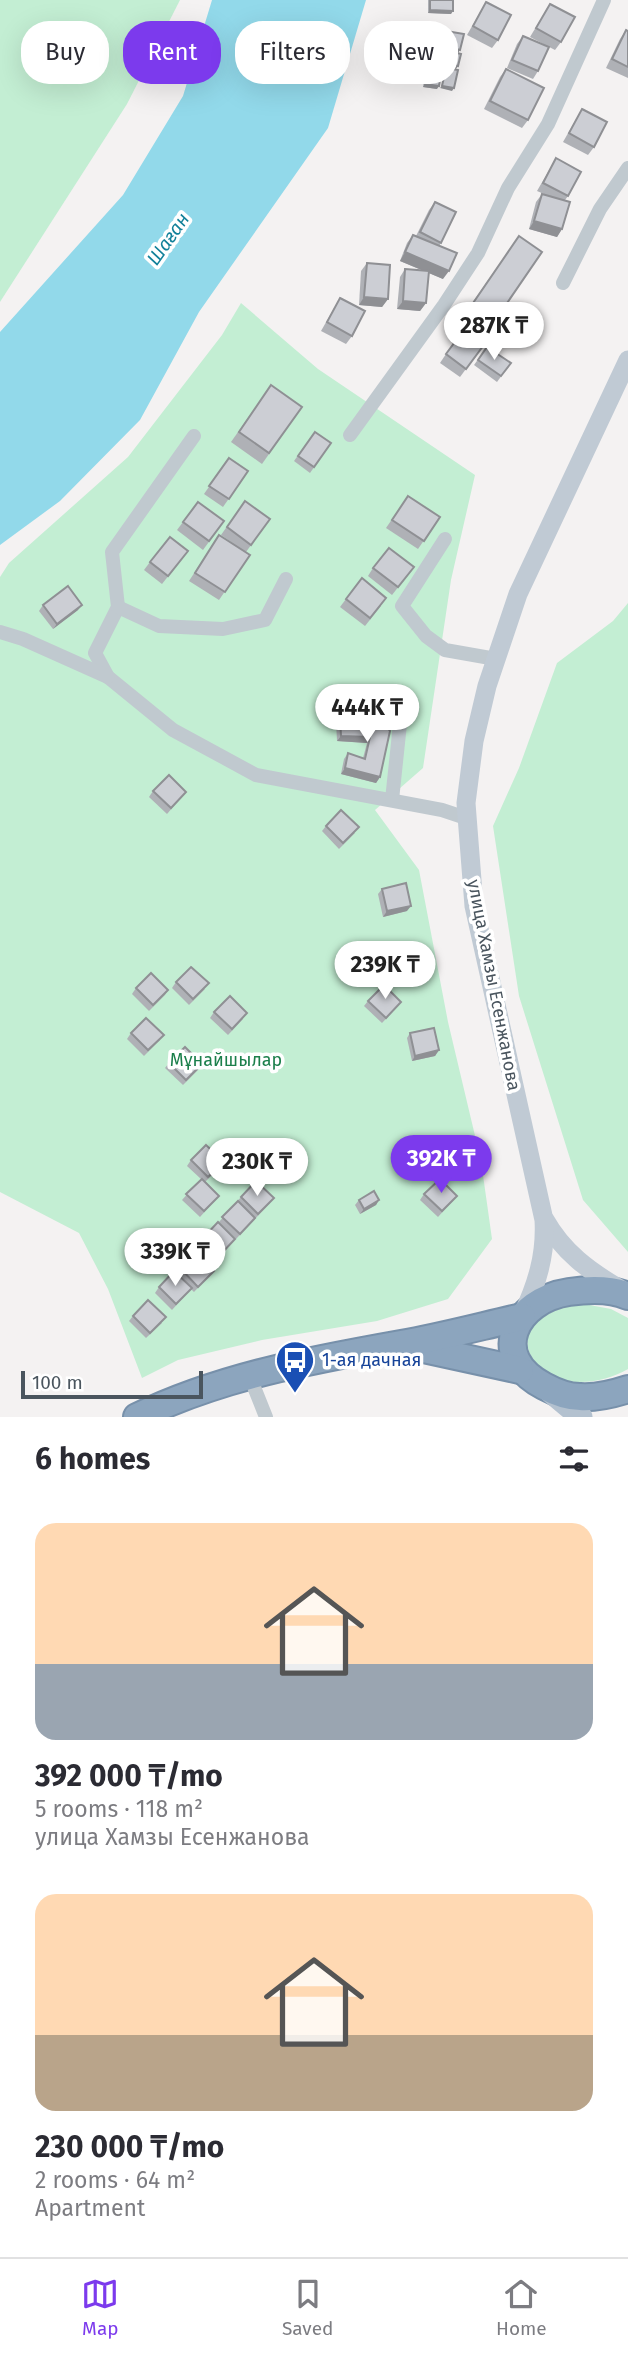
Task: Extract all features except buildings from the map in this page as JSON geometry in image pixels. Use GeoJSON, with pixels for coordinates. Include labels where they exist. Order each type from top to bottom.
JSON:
{"type":"FeatureCollection","features":[{"type":"Feature","properties":{"kind":"highway"},"geometry":{"type":"LineString","coordinates":[[628,1295],[585,1289],[546,1298],[522,1317],[512,1343],[515,1361],[530,1377],[555,1392],[578,1398],[628,1389]]}},
{"type":"Feature","properties":{"kind":"highway"},"geometry":{"type":"LineString","coordinates":[[137,1417],[201,1391],[301,1362],[402,1344],[522,1317]]}},
{"type":"Feature","properties":{"kind":"highway"},"geometry":{"type":"LineString","coordinates":[[402,1344],[530,1377]]}},
{"type":"Feature","properties":{"kind":"main road"},"geometry":{"type":"LineString","coordinates":[[530,1377],[581,1417]]}},
{"type":"Feature","properties":{"kind":"street"},"geometry":{"type":"LineString","coordinates":[[350,435],[444,305],[478,253],[508,188],[548,124],[604,0]]}},
{"type":"Feature","properties":{"kind":"street"},"geometry":{"type":"LineString","coordinates":[[563,283],[600,208],[628,167]]}},
{"type":"Feature","properties":{"kind":"street","name":"улица Хамзы Есенжанова"},"geometry":{"type":"LineString","coordinates":[[544,1220],[474,906],[466,803],[474,741],[487,686],[518,594],[628,360]]}},
{"type":"Feature","properties":{"kind":"street"},"geometry":{"type":"LineString","coordinates":[[108,677],[95,653],[118,607],[112,552],[194,436]]}},
{"type":"Feature","properties":{"kind":"street"},"geometry":{"type":"LineString","coordinates":[[445,539],[402,606],[426,636],[445,650],[496,659]]}},
{"type":"Feature","properties":{"kind":"street"},"geometry":{"type":"LineString","coordinates":[[118,607],[159,626],[223,629],[265,620],[285,579]]}},
{"type":"Feature","properties":{"kind":"street"},"geometry":{"type":"LineString","coordinates":[[0,632],[36,644],[108,677],[173,730],[256,775],[442,810],[466,818]]}},
{"type":"Feature","properties":{"kind":"street"},"geometry":{"type":"LineString","coordinates":[[392,800],[400,724]]}},
{"type":"Feature","properties":{"kind":"street"},"geometry":{"type":"LineString","coordinates":[[544,1220],[563,1247],[580,1263],[628,1295]]}},
{"type":"Feature","properties":{"kind":"street"},"geometry":{"type":"LineString","coordinates":[[522,1317],[533,1292],[544,1251],[544,1220]]}},
{"type":"Feature","properties":{"kind":"street"},"geometry":{"type":"LineString","coordinates":[[250,1377],[266,1417]]}},
{"type":"Feature","properties":{"kind":"green space"},"geometry":{"type":"Polygon","coordinates":[[[0,0],[180,0],[169,21],[123,21],[123,84],[137,84],[0,302],[0,0]]]}},
{"type":"Feature","properties":{"kind":"green space","name":"Мұнайшылар"},"geometry":{"type":"Polygon","coordinates":[[[241,303],[318,369],[475,475],[451,580],[423,768],[375,810],[419,870],[448,1022],[481,1161],[492,1239],[448,1299],[377,1321],[262,1340],[178,1360],[142,1378],[108,1289],[79,1233],[0,1192],[0,577],[9,563],[128,457],[222,335],[241,303]]]}},
{"type":"Feature","properties":{"kind":"green space"},"geometry":{"type":"Polygon","coordinates":[[[628,603],[628,1252],[583,1200],[519,996],[493,826],[519,768],[557,663],[613,621],[628,603]]]}},
{"type":"Feature","properties":{"kind":"green space"},"geometry":{"type":"Polygon","coordinates":[[[584,1304],[611,1309],[628,1318],[628,1369],[589,1382],[561,1380],[539,1367],[531,1356],[529,1334],[534,1325],[552,1312],[584,1304]]]}},
{"type":"Feature","properties":{"kind":"water","name":"Шаған"},"geometry":{"type":"Polygon","coordinates":[[[212,0],[366,0],[350,54],[350,21],[235,21],[235,84],[341,84],[328,128],[199,312],[140,420],[60,501],[0,545],[0,332],[123,195],[183,96],[187,84],[221,84],[221,21],[206,21],[212,0]]]}},
{"type":"Feature","properties":{"kind":"place","name":"1-ая дачная"},"geometry":{"type":"Point","coordinates":[295,1394]}}]}
